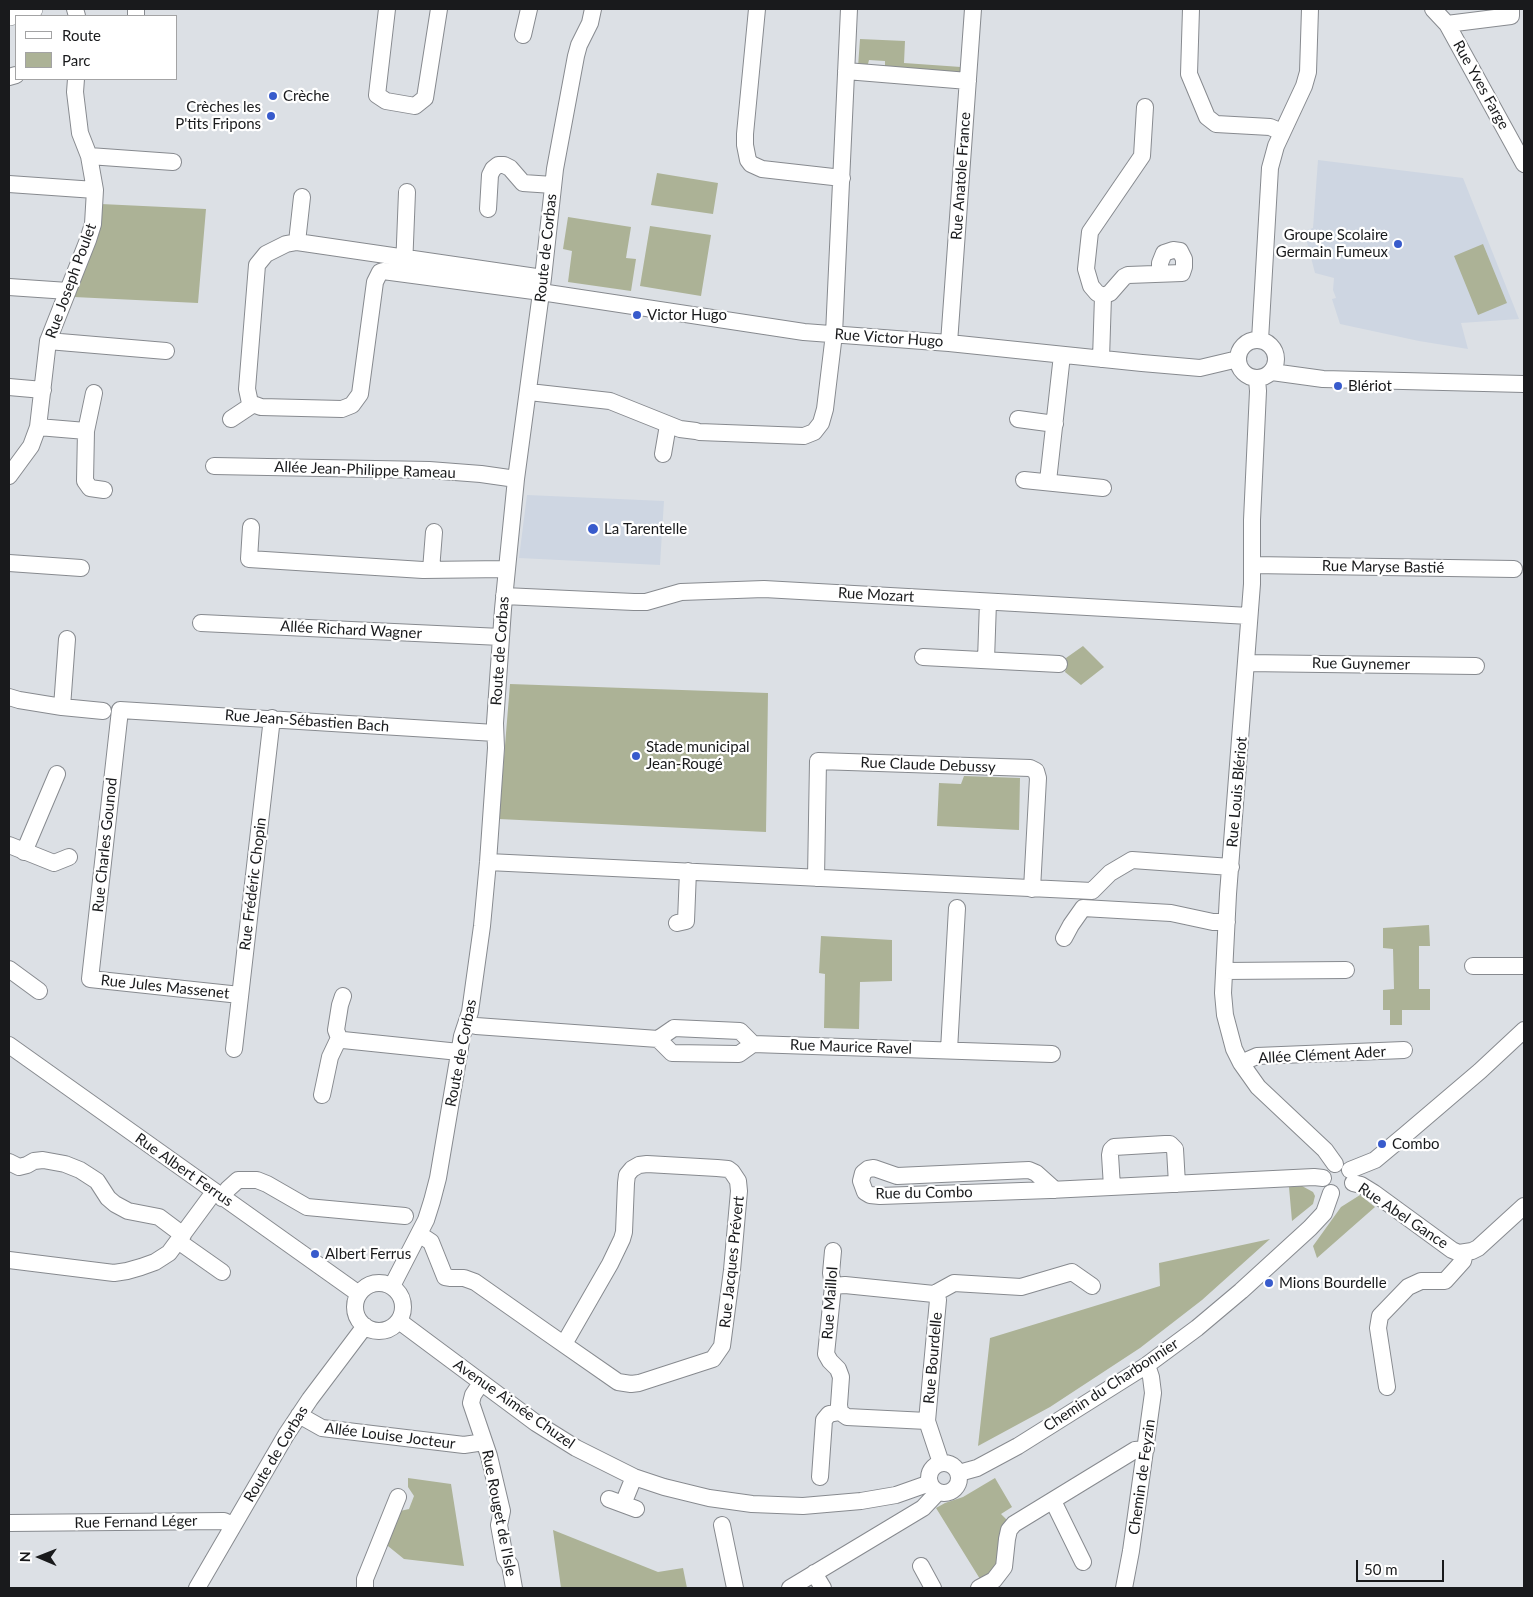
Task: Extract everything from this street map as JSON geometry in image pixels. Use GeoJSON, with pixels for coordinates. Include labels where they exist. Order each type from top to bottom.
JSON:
{"type":"FeatureCollection","features":[{"type":"Feature","properties":{"kind":"main road"},"geometry":{"type":"LineString","coordinates":[[9,15],[32,9]]}},
{"type":"Feature","properties":{"kind":"street"},"geometry":{"type":"LineString","coordinates":[[387,9],[377,95],[386,101],[414,106],[425,98],[439,9]]}},
{"type":"Feature","properties":{"kind":"street"},"geometry":{"type":"LineString","coordinates":[[523,35],[529,9]]}},
{"type":"Feature","properties":{"kind":"street","name":"Route de Corbas"},"geometry":{"type":"LineString","coordinates":[[392,1286],[419,1234],[432,1201],[438,1178],[459,1052],[470,1012],[488,862],[506,569],[542,285],[552,185],[576,56],[579,45],[590,23],[593,9]]}},
{"type":"Feature","properties":{"kind":"street"},"geometry":{"type":"LineString","coordinates":[[757,9],[746,126],[745,145],[748,160],[751,164],[762,169],[842,178]]}},
{"type":"Feature","properties":{"kind":"street"},"geometry":{"type":"LineString","coordinates":[[528,392],[610,401],[680,429],[791,436],[804,436],[814,432],[825,410],[834,334],[849,9]]}},
{"type":"Feature","properties":{"kind":"street","name":"Rue Anatole France"},"geometry":{"type":"LineString","coordinates":[[949,343],[973,9]]}},
{"type":"Feature","properties":{"kind":"street"},"geometry":{"type":"LineString","coordinates":[[1192,9],[1189,74],[1207,118],[1216,124],[1270,128],[1282,132]]}},
{"type":"Feature","properties":{"kind":"street"},"geometry":{"type":"LineString","coordinates":[[1260,340],[1270,168],[1276,146],[1304,86],[1308,72],[1310,9]]}},
{"type":"Feature","properties":{"kind":"street","name":"Rue Yves Farge"},"geometry":{"type":"LineString","coordinates":[[1433,9],[1447,24],[1524,164]]}},
{"type":"Feature","properties":{"kind":"street"},"geometry":{"type":"LineString","coordinates":[[1447,24],[1511,16],[1511,9]]}},
{"type":"Feature","properties":{"kind":"street"},"geometry":{"type":"LineString","coordinates":[[846,72],[968,81]]}},
{"type":"Feature","properties":{"kind":"street","name":"Rue Joseph Poulet"},"geometry":{"type":"LineString","coordinates":[[9,476],[31,446],[38,427],[48,342],[93,224],[95,190],[89,156],[80,133],[75,92],[76,80]]}},
{"type":"Feature","properties":{"kind":"street"},"geometry":{"type":"LineString","coordinates":[[1145,107],[1142,156],[1090,232],[1086,268],[1088,277],[1097,293],[1103,296],[1110,293],[1128,275],[1160,273]]}},
{"type":"Feature","properties":{"kind":"street"},"geometry":{"type":"LineString","coordinates":[[89,156],[172,162]]}},
{"type":"Feature","properties":{"kind":"street"},"geometry":{"type":"LineString","coordinates":[[488,209],[490,175],[498,165],[510,168],[523,183],[552,185]]}},
{"type":"Feature","properties":{"kind":"street"},"geometry":{"type":"LineString","coordinates":[[9,184],[95,190]]}},
{"type":"Feature","properties":{"kind":"street"},"geometry":{"type":"LineString","coordinates":[[405,266],[406,192]]}},
{"type":"Feature","properties":{"kind":"street"},"geometry":{"type":"LineString","coordinates":[[297,242],[302,197]]}},
{"type":"Feature","properties":{"kind":"street"},"geometry":{"type":"LineString","coordinates":[[252,405],[247,389],[257,265],[266,254],[286,244],[297,242],[405,266]]}},
{"type":"Feature","properties":{"kind":"street"},"geometry":{"type":"LineString","coordinates":[[232,420],[252,405],[261,407],[342,409],[352,405],[360,394],[377,276],[380,272],[405,266]]}},
{"type":"Feature","properties":{"kind":"street","name":"Rue Victor Hugo"},"geometry":{"type":"LineString","coordinates":[[405,266],[542,285],[742,324],[804,332],[949,343],[1200,368],[1238,359]]}},
{"type":"Feature","properties":{"kind":"street"},"geometry":{"type":"LineString","coordinates":[[9,287],[68,291]]}},
{"type":"Feature","properties":{"kind":"street"},"geometry":{"type":"LineString","coordinates":[[1101,359],[1103,296]]}},
{"type":"Feature","properties":{"kind":"street"},"geometry":{"type":"LineString","coordinates":[[1268,370],[1274,350],[1268,343],[1260,340],[1244,344],[1239,351],[1238,359],[1240,369],[1248,376],[1268,370],[1323,379],[1524,384]]}},
{"type":"Feature","properties":{"kind":"street"},"geometry":{"type":"LineString","coordinates":[[48,342],[166,351]]}},
{"type":"Feature","properties":{"kind":"street"},"geometry":{"type":"LineString","coordinates":[[1048,481],[1062,355]]}},
{"type":"Feature","properties":{"kind":"street","name":"Rue Louis Blériot"},"geometry":{"type":"LineString","coordinates":[[1268,370],[1258,391],[1252,520],[1252,565],[1224,972],[1225,1015],[1234,1049],[1241,1063],[1258,1087],[1346,1172]]}},
{"type":"Feature","properties":{"kind":"street"},"geometry":{"type":"LineString","coordinates":[[9,386],[43,390]]}},
{"type":"Feature","properties":{"kind":"street"},"geometry":{"type":"LineString","coordinates":[[94,393],[86,431],[84,481],[90,488],[104,490]]}},
{"type":"Feature","properties":{"kind":"street"},"geometry":{"type":"LineString","coordinates":[[1018,419],[1055,424]]}},
{"type":"Feature","properties":{"kind":"street"},"geometry":{"type":"LineString","coordinates":[[663,454],[668,425]]}},
{"type":"Feature","properties":{"kind":"street"},"geometry":{"type":"LineString","coordinates":[[38,427],[86,431]]}},
{"type":"Feature","properties":{"kind":"street","name":"Allée Jean-Philippe Rameau"},"geometry":{"type":"LineString","coordinates":[[214,466],[430,470],[516,479]]}},
{"type":"Feature","properties":{"kind":"street"},"geometry":{"type":"LineString","coordinates":[[1024,480],[1103,488]]}},
{"type":"Feature","properties":{"kind":"street"},"geometry":{"type":"LineString","coordinates":[[251,527],[249,559],[432,570],[506,569]]}},
{"type":"Feature","properties":{"kind":"street"},"geometry":{"type":"LineString","coordinates":[[432,570],[434,532]]}},
{"type":"Feature","properties":{"kind":"street"},"geometry":{"type":"LineString","coordinates":[[9,563],[81,568]]}},
{"type":"Feature","properties":{"kind":"street","name":"Rue Maryse Bastié"},"geometry":{"type":"LineString","coordinates":[[1252,565],[1514,569]]}},
{"type":"Feature","properties":{"kind":"street","name":"Rue Mozart"},"geometry":{"type":"LineString","coordinates":[[504,596],[646,602],[682,592],[764,589],[1249,616]]}},
{"type":"Feature","properties":{"kind":"street"},"geometry":{"type":"LineString","coordinates":[[986,660],[988,602]]}},
{"type":"Feature","properties":{"kind":"street","name":"Allée Richard Wagner"},"geometry":{"type":"LineString","coordinates":[[202,623],[501,638]]}},
{"type":"Feature","properties":{"kind":"street"},"geometry":{"type":"LineString","coordinates":[[62,707],[66,639]]}},
{"type":"Feature","properties":{"kind":"street"},"geometry":{"type":"LineString","coordinates":[[923,657],[1059,664]]}},
{"type":"Feature","properties":{"kind":"street","name":"Rue Guynemer"},"geometry":{"type":"LineString","coordinates":[[1246,663],[1476,666]]}},
{"type":"Feature","properties":{"kind":"street","name":"Rue Jean-Sébastien Bach"},"geometry":{"type":"LineString","coordinates":[[9,697],[62,707],[272,718],[495,733]]}},
{"type":"Feature","properties":{"kind":"street","name":"Rue Charles Gounod"},"geometry":{"type":"LineString","coordinates":[[90,979],[111,710]]}},
{"type":"Feature","properties":{"kind":"street","name":"Rue Frédéric Chopin"},"geometry":{"type":"LineString","coordinates":[[234,1049],[272,718]]}},
{"type":"Feature","properties":{"kind":"street","name":"Rue Claude Debussy"},"geometry":{"type":"LineString","coordinates":[[816,878],[818,762],[1030,768],[1036,771],[1038,778],[1032,889]]}},
{"type":"Feature","properties":{"kind":"street"},"geometry":{"type":"LineString","coordinates":[[24,852],[57,774]]}},
{"type":"Feature","properties":{"kind":"street"},"geometry":{"type":"LineString","coordinates":[[9,845],[54,863],[69,857]]}},
{"type":"Feature","properties":{"kind":"street"},"geometry":{"type":"LineString","coordinates":[[488,862],[1092,891],[1110,873],[1132,860],[1231,867]]}},
{"type":"Feature","properties":{"kind":"street"},"geometry":{"type":"LineString","coordinates":[[677,924],[686,921],[688,871]]}},
{"type":"Feature","properties":{"kind":"street"},"geometry":{"type":"LineString","coordinates":[[948,1050],[957,908]]}},
{"type":"Feature","properties":{"kind":"street"},"geometry":{"type":"LineString","coordinates":[[1064,938],[1083,908],[1171,913],[1212,922],[1227,922]]}},
{"type":"Feature","properties":{"kind":"street"},"geometry":{"type":"LineString","coordinates":[[1472,966],[1524,966]]}},
{"type":"Feature","properties":{"kind":"street"},"geometry":{"type":"LineString","coordinates":[[9,969],[39,991]]}},
{"type":"Feature","properties":{"kind":"street"},"geometry":{"type":"LineString","coordinates":[[1224,972],[1346,970]]}},
{"type":"Feature","properties":{"kind":"street","name":"Rue Jules Massenet"},"geometry":{"type":"LineString","coordinates":[[90,979],[240,994]]}},
{"type":"Feature","properties":{"kind":"street"},"geometry":{"type":"LineString","coordinates":[[322,1095],[330,1057],[339,1038],[336,1030],[343,996]]}},
{"type":"Feature","properties":{"kind":"street"},"geometry":{"type":"LineString","coordinates":[[466,1024],[658,1039],[674,1028],[740,1031],[753,1044]]}},
{"type":"Feature","properties":{"kind":"street"},"geometry":{"type":"LineString","coordinates":[[1346,1172],[1351,1187],[1344,1193],[1331,1193],[1325,1186],[1323,1178],[1327,1169],[1346,1172],[1375,1160],[1480,1072],[1524,1030]]}},
{"type":"Feature","properties":{"kind":"street"},"geometry":{"type":"LineString","coordinates":[[339,1038],[349,1041],[459,1052]]}},
{"type":"Feature","properties":{"kind":"street","name":"Rue Maurice Ravel"},"geometry":{"type":"LineString","coordinates":[[658,1039],[672,1053],[739,1054],[753,1044],[1052,1054]]}},
{"type":"Feature","properties":{"kind":"street","name":"Rue Albert Ferrus"},"geometry":{"type":"LineString","coordinates":[[9,1045],[359,1294]]}},
{"type":"Feature","properties":{"kind":"street","name":"Allée Clément Ader"},"geometry":{"type":"LineString","coordinates":[[1241,1063],[1257,1056],[1404,1050]]}},
{"type":"Feature","properties":{"kind":"street"},"geometry":{"type":"LineString","coordinates":[[1112,1187],[1111,1150],[1114,1147],[1156,1144],[1170,1144],[1175,1149],[1177,1184]]}},
{"type":"Feature","properties":{"kind":"street"},"geometry":{"type":"LineString","coordinates":[[9,1162],[19,1167],[42,1160],[65,1164],[80,1170],[97,1181],[108,1198],[115,1204],[128,1211],[159,1217],[180,1238],[222,1272]]}},
{"type":"Feature","properties":{"kind":"street","name":"Rue Jacques Prévert"},"geometry":{"type":"LineString","coordinates":[[419,1234],[431,1242],[445,1276],[448,1278],[464,1278],[475,1282],[608,1375],[624,1384],[639,1383],[713,1359],[722,1346],[732,1270],[739,1191],[738,1181],[732,1172],[728,1169],[647,1164],[639,1165],[632,1169],[627,1175],[622,1239],[610,1264],[564,1344]]}},
{"type":"Feature","properties":{"kind":"street","name":"Rue du Combo"},"geometry":{"type":"LineString","coordinates":[[1055,1190],[1036,1173],[1029,1170],[897,1176],[874,1168],[868,1169],[863,1173],[861,1181],[865,1192],[870,1195],[880,1196],[1055,1190],[1323,1178]]}},
{"type":"Feature","properties":{"kind":"street","name":"Rue Abel Gance"},"geometry":{"type":"LineString","coordinates":[[1346,1172],[1361,1185],[1452,1250],[1465,1253],[1478,1248],[1524,1206]]}},
{"type":"Feature","properties":{"kind":"street"},"geometry":{"type":"LineString","coordinates":[[9,1260],[114,1273],[142,1267],[155,1262],[169,1253],[218,1195],[238,1180],[257,1180],[307,1207],[405,1216]]}},
{"type":"Feature","properties":{"kind":"street","name":"Chemin du Charbonnier"},"geometry":{"type":"LineString","coordinates":[[959,1473],[977,1468],[1018,1446],[1147,1366],[1241,1291],[1310,1228],[1324,1213],[1331,1193]]}},
{"type":"Feature","properties":{"kind":"street","name":"Rue Maillol"},"geometry":{"type":"LineString","coordinates":[[833,1251],[831,1273],[833,1286],[826,1354],[842,1377],[840,1412]]}},
{"type":"Feature","properties":{"kind":"street"},"geometry":{"type":"LineString","coordinates":[[1387,1386],[1378,1328],[1380,1316],[1408,1287],[1421,1281],[1444,1281],[1463,1261],[1465,1253]]}},
{"type":"Feature","properties":{"kind":"street"},"geometry":{"type":"LineString","coordinates":[[934,1294],[954,1282],[1021,1287],[1072,1272],[1092,1286]]}},
{"type":"Feature","properties":{"kind":"street"},"geometry":{"type":"LineString","coordinates":[[375,1284],[392,1286],[399,1293],[403,1303],[403,1310],[399,1321],[392,1327],[380,1331],[365,1326],[357,1316],[355,1307],[359,1294],[375,1284]]}},
{"type":"Feature","properties":{"kind":"street","name":"Rue Bourdelle"},"geometry":{"type":"LineString","coordinates":[[833,1286],[845,1285],[934,1294],[938,1300],[927,1421],[941,1463]]}},
{"type":"Feature","properties":{"kind":"street","name":"Avenue Aimée Chuzel"},"geometry":{"type":"LineString","coordinates":[[399,1321],[536,1423],[576,1448],[634,1477],[664,1487],[709,1498],[752,1504],[803,1506],[861,1501],[934,1487]]}},
{"type":"Feature","properties":{"kind":"street","name":"Route de Corbas"},"geometry":{"type":"LineString","coordinates":[[197,1588],[299,1415],[365,1326]]}},
{"type":"Feature","properties":{"kind":"street","name":"Chemin de Feyzin"},"geometry":{"type":"LineString","coordinates":[[1124,1588],[1132,1551],[1153,1392],[1147,1366]]}},
{"type":"Feature","properties":{"kind":"street","name":"Rue Rouget de l'Isle"},"geometry":{"type":"LineString","coordinates":[[480,1383],[471,1403],[489,1456],[502,1511],[499,1525],[505,1558],[510,1565],[514,1588]]}},
{"type":"Feature","properties":{"kind":"street"},"geometry":{"type":"LineString","coordinates":[[820,1477],[824,1420],[829,1414],[840,1412],[847,1417],[927,1421]]}},
{"type":"Feature","properties":{"kind":"street","name":"Allée Louise Jocteur"},"geometry":{"type":"LineString","coordinates":[[299,1415],[322,1428],[464,1445],[484,1442]]}},
{"type":"Feature","properties":{"kind":"street"},"geometry":{"type":"LineString","coordinates":[[983,1587],[994,1580],[1004,1567],[1009,1530],[1014,1524],[1135,1450],[1146,1448]]}},
{"type":"Feature","properties":{"kind":"street"},"geometry":{"type":"LineString","coordinates":[[790,1588],[923,1508],[934,1487],[930,1472],[936,1465],[941,1463],[954,1466],[959,1473],[959,1484],[956,1488],[948,1493],[934,1487]]}},
{"type":"Feature","properties":{"kind":"street"},"geometry":{"type":"LineString","coordinates":[[623,1504],[634,1477]]}},
{"type":"Feature","properties":{"kind":"street"},"geometry":{"type":"LineString","coordinates":[[898,1494],[913,1513]]}},
{"type":"Feature","properties":{"kind":"street"},"geometry":{"type":"LineString","coordinates":[[365,1588],[365,1579],[398,1497]]}},
{"type":"Feature","properties":{"kind":"street"},"geometry":{"type":"LineString","coordinates":[[1053,1501],[1083,1562]]}},
{"type":"Feature","properties":{"kind":"street","name":"Rue Fernand Léger"},"geometry":{"type":"LineString","coordinates":[[9,1524],[224,1521],[233,1525]]}},
{"type":"Feature","properties":{"kind":"street"},"geometry":{"type":"LineString","coordinates":[[722,1525],[735,1588]]}},
{"type":"Feature","properties":{"kind":"street"},"geometry":{"type":"LineString","coordinates":[[921,1566],[933,1588]]}},
{"type":"Feature","properties":{"kind":"street"},"geometry":{"type":"LineString","coordinates":[[814,1573],[823,1588]]}},
{"type":"Feature","properties":{"kind":"shaded area","name":"Groupe Scolaire Germain Fumeux"},"geometry":{"type":"Polygon","coordinates":[[[1318,160],[1463,178],[1519,319],[1461,323],[1468,349],[1419,341],[1340,324],[1332,299],[1336,298],[1333,290],[1334,278],[1315,273],[1304,231],[1313,228],[1318,160]]]}},
{"type":"Feature","properties":{"kind":"shaded area","name":"La Tarentelle"},"geometry":{"type":"Polygon","coordinates":[[[527,495],[664,501],[660,565],[519,558],[527,495]]]}},
{"type":"Feature","properties":{"kind":"green space"},"geometry":{"type":"Polygon","coordinates":[[[860,39],[905,41],[904,63],[961,67],[960,72],[952,76],[885,70],[885,61],[869,60],[867,68],[858,67],[860,39]]]}},
{"type":"Feature","properties":{"kind":"green space"},"geometry":{"type":"Polygon","coordinates":[[[657,173],[718,183],[713,214],[651,205],[657,173]]]}},
{"type":"Feature","properties":{"kind":"green space"},"geometry":{"type":"Polygon","coordinates":[[[101,204],[206,209],[198,303],[74,297],[96,234],[101,204]]]}},
{"type":"Feature","properties":{"kind":"green space"},"geometry":{"type":"Polygon","coordinates":[[[568,217],[631,227],[626,258],[636,259],[631,291],[568,282],[572,251],[563,249],[568,217]]]}},
{"type":"Feature","properties":{"kind":"green space"},"geometry":{"type":"Polygon","coordinates":[[[650,226],[711,235],[701,296],[640,286],[650,226]]]}},
{"type":"Feature","properties":{"kind":"green space"},"geometry":{"type":"Polygon","coordinates":[[[1483,244],[1507,303],[1478,315],[1454,256],[1483,244]]]}},
{"type":"Feature","properties":{"kind":"green space"},"geometry":{"type":"Polygon","coordinates":[[[1083,646],[1104,667],[1081,685],[1065,672],[1066,658],[1083,646]]]}},
{"type":"Feature","properties":{"kind":"green space","name":"Stade municipal Jean-Rougé"},"geometry":{"type":"Polygon","coordinates":[[[510,684],[768,693],[766,832],[499,819],[510,684]]]}},
{"type":"Feature","properties":{"kind":"green space"},"geometry":{"type":"Polygon","coordinates":[[[964,776],[1020,778],[1019,830],[937,826],[939,783],[961,784],[964,776]]]}},
{"type":"Feature","properties":{"kind":"green space"},"geometry":{"type":"Polygon","coordinates":[[[1429,925],[1430,946],[1419,946],[1419,989],[1430,989],[1430,1010],[1402,1010],[1402,1025],[1390,1025],[1390,1010],[1383,1010],[1383,990],[1394,989],[1393,949],[1383,948],[1383,928],[1429,925]]]}},
{"type":"Feature","properties":{"kind":"green space"},"geometry":{"type":"Polygon","coordinates":[[[821,936],[892,940],[892,981],[860,982],[859,1029],[824,1028],[825,974],[819,973],[821,936]]]}},
{"type":"Feature","properties":{"kind":"green space"},"geometry":{"type":"Polygon","coordinates":[[[1302,1186],[1313,1192],[1315,1196],[1313,1204],[1292,1221],[1289,1187],[1302,1186]]]}},
{"type":"Feature","properties":{"kind":"green space"},"geometry":{"type":"Polygon","coordinates":[[[1360,1195],[1375,1207],[1317,1258],[1313,1246],[1341,1207],[1360,1195]]]}},
{"type":"Feature","properties":{"kind":"green space"},"geometry":{"type":"Polygon","coordinates":[[[1270,1239],[1202,1300],[1140,1348],[1050,1407],[978,1446],[990,1338],[1160,1286],[1159,1263],[1270,1239]]]}},
{"type":"Feature","properties":{"kind":"green space"},"geometry":{"type":"Polygon","coordinates":[[[408,1478],[451,1484],[464,1566],[404,1559],[383,1542],[400,1511],[409,1509],[414,1496],[408,1487],[408,1478]]]}},
{"type":"Feature","properties":{"kind":"green space"},"geometry":{"type":"Polygon","coordinates":[[[995,1478],[1012,1507],[1001,1514],[1007,1520],[996,1572],[980,1579],[936,1508],[963,1497],[995,1478]]]}},
{"type":"Feature","properties":{"kind":"green space"},"geometry":{"type":"Polygon","coordinates":[[[553,1530],[658,1572],[683,1568],[687,1588],[561,1588],[553,1530]]]}},
{"type":"Feature","properties":{"kind":"place","name":"Crèche"},"geometry":{"type":"Point","coordinates":[273,96]}},
{"type":"Feature","properties":{"kind":"place","name":"Crèches les P'tits Fripons"},"geometry":{"type":"Point","coordinates":[271,116]}},
{"type":"Feature","properties":{"kind":"place","name":"Groupe Scolaire Germain Fumeux"},"geometry":{"type":"Point","coordinates":[1398,244]}},
{"type":"Feature","properties":{"kind":"place","name":"Victor Hugo"},"geometry":{"type":"Point","coordinates":[637,315]}},
{"type":"Feature","properties":{"kind":"place","name":"Blériot"},"geometry":{"type":"Point","coordinates":[1338,386]}},
{"type":"Feature","properties":{"kind":"place","name":"La Tarentelle"},"geometry":{"type":"Point","coordinates":[593,529]}},
{"type":"Feature","properties":{"kind":"place","name":"Stade municipal Jean-Rougé"},"geometry":{"type":"Point","coordinates":[636,756]}},
{"type":"Feature","properties":{"kind":"place","name":"Combo"},"geometry":{"type":"Point","coordinates":[1382,1144]}},
{"type":"Feature","properties":{"kind":"place","name":"Albert Ferrus"},"geometry":{"type":"Point","coordinates":[315,1254]}},
{"type":"Feature","properties":{"kind":"place","name":"Mions Bourdelle"},"geometry":{"type":"Point","coordinates":[1269,1283]}}]}
